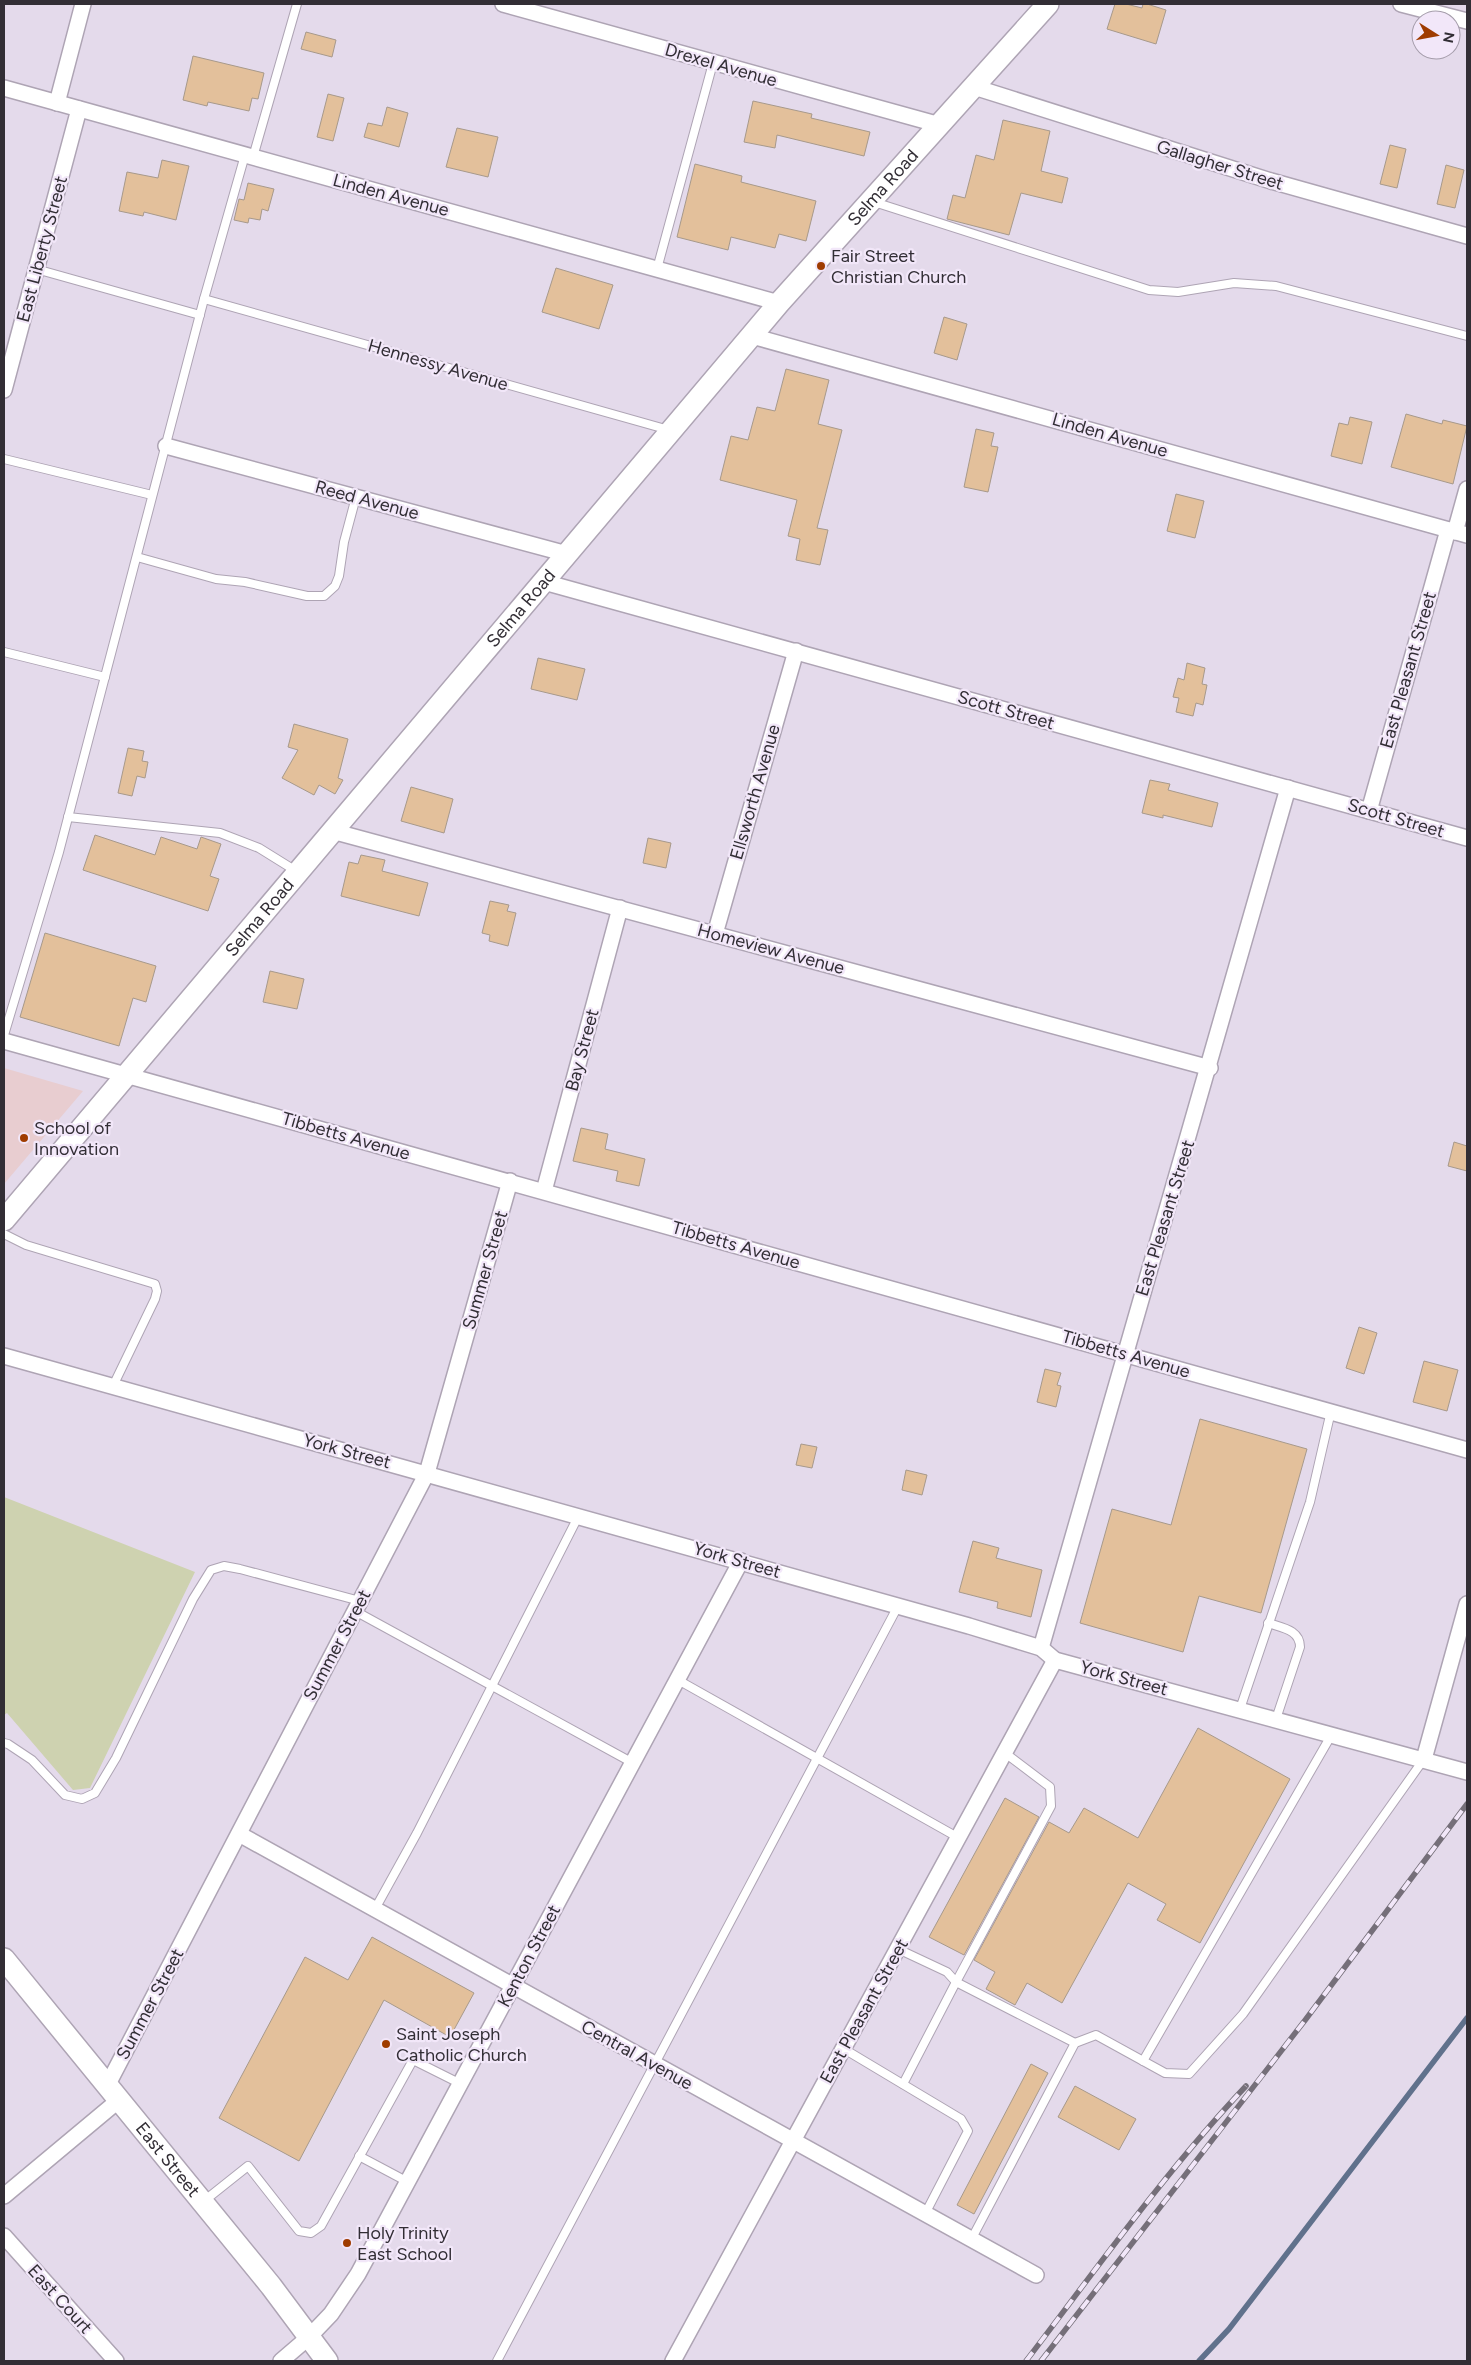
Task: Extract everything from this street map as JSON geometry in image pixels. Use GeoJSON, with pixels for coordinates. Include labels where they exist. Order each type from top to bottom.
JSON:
{"type":"FeatureCollection","features":[{"type":"Feature","properties":{"kind":"street"},"geometry":{"type":"LineString","coordinates":[[57,103],[83,4]]}},
{"type":"Feature","properties":{"kind":"street","name":"Drexel Avenue"},"geometry":{"type":"LineString","coordinates":[[503,4],[940,126]]}},
{"type":"Feature","properties":{"kind":"street","name":"Selma Road"},"geometry":{"type":"LineString","coordinates":[[4,1220],[779,304],[1048,4]]}},
{"type":"Feature","properties":{"kind":"street"},"geometry":{"type":"LineString","coordinates":[[1401,4],[1467,21]]}},
{"type":"Feature","properties":{"kind":"street","name":"Gallagher Street"},"geometry":{"type":"LineString","coordinates":[[974,87],[1271,181],[1467,236]]}},
{"type":"Feature","properties":{"kind":"street","name":"Linden Avenue"},"geometry":{"type":"LineString","coordinates":[[4,88],[779,304]]}},
{"type":"Feature","properties":{"kind":"street","name":"East Liberty Street"},"geometry":{"type":"LineString","coordinates":[[4,390],[79,109]]}},
{"type":"Feature","properties":{"kind":"street","name":"Linden Avenue"},"geometry":{"type":"LineString","coordinates":[[752,336],[1457,532]]}},
{"type":"Feature","properties":{"kind":"street","name":"Reed Avenue"},"geometry":{"type":"LineString","coordinates":[[166,446],[567,554]]}},
{"type":"Feature","properties":{"kind":"street","name":"East Pleasant Street"},"geometry":{"type":"LineString","coordinates":[[1369,811],[1457,532],[1467,489]]}},
{"type":"Feature","properties":{"kind":"street","name":"Scott Street"},"geometry":{"type":"LineString","coordinates":[[544,582],[1467,838]]}},
{"type":"Feature","properties":{"kind":"street","name":"Ellsworth Avenue"},"geometry":{"type":"LineString","coordinates":[[715,934],[796,651]]}},
{"type":"Feature","properties":{"kind":"street","name":"East Pleasant Street"},"geometry":{"type":"LineString","coordinates":[[1041,1648],[1124,1353],[1210,1068],[1288,788]]}},
{"type":"Feature","properties":{"kind":"street","name":"Homeview Avenue"},"geometry":{"type":"LineString","coordinates":[[332,831],[1210,1068]]}},
{"type":"Feature","properties":{"kind":"street","name":"Bay Street"},"geometry":{"type":"LineString","coordinates":[[544,1191],[620,908]]}},
{"type":"Feature","properties":{"kind":"street","name":"Tibbetts Avenue"},"geometry":{"type":"LineString","coordinates":[[4,1041],[1467,1450]]}},
{"type":"Feature","properties":{"kind":"street","name":"Summer Street"},"geometry":{"type":"LineString","coordinates":[[4,2196],[113,2093],[239,1834],[427,1473],[510,1181]]}},
{"type":"Feature","properties":{"kind":"street","name":"York Street"},"geometry":{"type":"LineString","coordinates":[[4,1356],[579,1515],[898,1606],[1041,1648],[1055,1660],[1467,1772]]}},
{"type":"Feature","properties":{"kind":"street","name":"Kenton Street"},"geometry":{"type":"LineString","coordinates":[[280,2361],[309,2338],[331,2314],[358,2274],[742,1561]]}},
{"type":"Feature","properties":{"kind":"street"},"geometry":{"type":"LineString","coordinates":[[1424,1759],[1467,1604]]}},
{"type":"Feature","properties":{"kind":"street","name":"East Pleasant Street"},"geometry":{"type":"LineString","coordinates":[[673,2361],[1055,1660]]}},
{"type":"Feature","properties":{"kind":"street","name":"Central Avenue"},"geometry":{"type":"LineString","coordinates":[[239,1834],[1036,2275]]}},
{"type":"Feature","properties":{"kind":"street","name":"East Street"},"geometry":{"type":"LineString","coordinates":[[4,1960],[271,2286],[327,2361]]}},
{"type":"Feature","properties":{"kind":"street","name":"East Court"},"geometry":{"type":"LineString","coordinates":[[4,2236],[116,2361]]}},
{"type":"Feature","properties":{"kind":"lane"},"geometry":{"type":"LineString","coordinates":[[4,1035],[68,817],[204,299],[298,4]]}},
{"type":"Feature","properties":{"kind":"lane"},"geometry":{"type":"LineString","coordinates":[[657,269],[713,62]]}},
{"type":"Feature","properties":{"kind":"lane"},"geometry":{"type":"LineString","coordinates":[[872,201],[1149,290],[1178,292],[1234,283],[1276,286],[1467,336]]}},
{"type":"Feature","properties":{"kind":"lane"},"geometry":{"type":"LineString","coordinates":[[36,269],[200,315]]}},
{"type":"Feature","properties":{"kind":"lane","name":"Hennessy Avenue"},"geometry":{"type":"LineString","coordinates":[[204,299],[671,431]]}},
{"type":"Feature","properties":{"kind":"lane"},"geometry":{"type":"LineString","coordinates":[[4,460],[152,495]]}},
{"type":"Feature","properties":{"kind":"lane"},"geometry":{"type":"LineString","coordinates":[[137,557],[216,579],[246,582],[307,596],[324,596],[335,586],[339,576],[344,542],[356,497]]}},
{"type":"Feature","properties":{"kind":"lane"},"geometry":{"type":"LineString","coordinates":[[4,652],[105,677]]}},
{"type":"Feature","properties":{"kind":"lane"},"geometry":{"type":"LineString","coordinates":[[68,817],[220,833],[259,848],[298,872]]}},
{"type":"Feature","properties":{"kind":"lane"},"geometry":{"type":"LineString","coordinates":[[4,1234],[26,1245],[155,1284],[157,1291],[155,1298],[113,1386]]}},
{"type":"Feature","properties":{"kind":"lane"},"geometry":{"type":"LineString","coordinates":[[1240,1709],[1310,1502],[1320,1450],[1331,1411]]}},
{"type":"Feature","properties":{"kind":"lane"},"geometry":{"type":"LineString","coordinates":[[375,1910],[417,1834],[579,1515]]}},
{"type":"Feature","properties":{"kind":"lane"},"geometry":{"type":"LineString","coordinates":[[4,1743],[32,1760],[65,1795],[82,1799],[95,1793],[116,1758],[192,1599],[211,1570],[224,1566],[240,1569],[358,1606],[493,1686],[633,1763]]}},
{"type":"Feature","properties":{"kind":"lane"},"geometry":{"type":"LineString","coordinates":[[497,2361],[562,2242],[654,2064],[898,1606]]}},
{"type":"Feature","properties":{"kind":"lane"},"geometry":{"type":"LineString","coordinates":[[1268,1623],[1296,1634],[1300,1639],[1300,1647],[1276,1719]]}},
{"type":"Feature","properties":{"kind":"lane"},"geometry":{"type":"LineString","coordinates":[[678,1680],[959,1838]]}},
{"type":"Feature","properties":{"kind":"lane"},"geometry":{"type":"LineString","coordinates":[[1142,2061],[1332,1734]]}},
{"type":"Feature","properties":{"kind":"lane"},"geometry":{"type":"LineString","coordinates":[[903,2084],[1051,1806],[1050,1787],[1005,1753]]}},
{"type":"Feature","properties":{"kind":"lane"},"geometry":{"type":"LineString","coordinates":[[971,2240],[1075,2043],[1096,2035],[1165,2073],[1189,2074],[1243,2014],[1424,1759]]}},
{"type":"Feature","properties":{"kind":"lane"},"geometry":{"type":"LineString","coordinates":[[898,1949],[947,1972],[956,1982],[1075,2043]]}},
{"type":"Feature","properties":{"kind":"lane"},"geometry":{"type":"LineString","coordinates":[[844,2049],[961,2119],[968,2131],[925,2214]]}},
{"type":"Feature","properties":{"kind":"lane"},"geometry":{"type":"LineString","coordinates":[[202,2202],[248,2166],[299,2232],[311,2233],[321,2226],[413,2060],[461,2084]]}},
{"type":"Feature","properties":{"kind":"lane"},"geometry":{"type":"LineString","coordinates":[[359,2156],[408,2182]]}},
{"type":"Feature","properties":{"kind":"shaded area","name":"School of Innovation"},"geometry":{"type":"Polygon","coordinates":[[[4,1068],[83,1091],[4,1184],[4,1068]]]}},
{"type":"Feature","properties":{"kind":"green space"},"geometry":{"type":"Polygon","coordinates":[[[4,1497],[195,1572],[90,1788],[73,1790],[7,1713],[4,1715],[4,1497]]]}},
{"type":"Feature","properties":{"kind":"building"},"geometry":{"type":"Polygon","coordinates":[[[1115,4],[1126,4],[1142,8],[1143,4],[1147,4],[1166,10],[1156,44],[1107,29],[1115,4]]]}},
{"type":"Feature","properties":{"kind":"building"},"geometry":{"type":"Polygon","coordinates":[[[306,32],[336,40],[332,57],[301,49],[306,32]]]}},
{"type":"Feature","properties":{"kind":"building"},"geometry":{"type":"Polygon","coordinates":[[[193,56],[264,73],[258,99],[252,98],[249,111],[208,102],[207,106],[183,100],[193,56]]]}},
{"type":"Feature","properties":{"kind":"building"},"geometry":{"type":"Polygon","coordinates":[[[328,94],[344,98],[333,141],[317,137],[328,94]]]}},
{"type":"Feature","properties":{"kind":"building"},"geometry":{"type":"Polygon","coordinates":[[[753,101],[812,114],[811,118],[870,132],[864,156],[777,135],[775,148],[744,142],[753,101]]]}},
{"type":"Feature","properties":{"kind":"building"},"geometry":{"type":"Polygon","coordinates":[[[387,107],[408,113],[399,147],[364,137],[368,123],[382,126],[387,107]]]}},
{"type":"Feature","properties":{"kind":"building"},"geometry":{"type":"Polygon","coordinates":[[[1003,120],[1050,131],[1041,171],[1068,178],[1062,203],[1021,193],[1009,235],[947,219],[953,195],[965,198],[976,155],[994,160],[1003,120]]]}},
{"type":"Feature","properties":{"kind":"building"},"geometry":{"type":"Polygon","coordinates":[[[457,128],[498,137],[488,177],[446,167],[457,128]]]}},
{"type":"Feature","properties":{"kind":"building"},"geometry":{"type":"Polygon","coordinates":[[[1390,145],[1406,149],[1397,188],[1380,184],[1390,145]]]}},
{"type":"Feature","properties":{"kind":"building"},"geometry":{"type":"Polygon","coordinates":[[[162,160],[189,166],[176,220],[144,212],[143,216],[119,211],[127,172],[158,178],[162,160]]]}},
{"type":"Feature","properties":{"kind":"building"},"geometry":{"type":"Polygon","coordinates":[[[695,164],[742,176],[741,182],[816,201],[806,241],[779,234],[775,248],[731,237],[728,250],[677,237],[695,164]]]}},
{"type":"Feature","properties":{"kind":"building"},"geometry":{"type":"Polygon","coordinates":[[[1446,165],[1464,170],[1455,208],[1437,204],[1446,165]]]}},
{"type":"Feature","properties":{"kind":"building"},"geometry":{"type":"Polygon","coordinates":[[[248,183],[274,189],[268,211],[262,209],[260,220],[249,218],[248,223],[234,220],[239,199],[244,200],[248,183]]]}},
{"type":"Feature","properties":{"kind":"building"},"geometry":{"type":"Polygon","coordinates":[[[556,268],[613,285],[599,329],[542,312],[556,268]]]}},
{"type":"Feature","properties":{"kind":"building"},"geometry":{"type":"Polygon","coordinates":[[[944,317],[967,324],[957,360],[934,353],[944,317]]]}},
{"type":"Feature","properties":{"kind":"building"},"geometry":{"type":"Polygon","coordinates":[[[786,369],[829,380],[818,424],[842,430],[817,528],[828,530],[820,565],[796,560],[800,539],[788,536],[797,500],[720,480],[731,436],[748,440],[757,407],[775,411],[786,369]]]}},
{"type":"Feature","properties":{"kind":"building"},"geometry":{"type":"Polygon","coordinates":[[[1406,414],[1442,424],[1443,420],[1467,426],[1453,484],[1391,467],[1406,414]]]}},
{"type":"Feature","properties":{"kind":"building"},"geometry":{"type":"Polygon","coordinates":[[[1350,417],[1372,422],[1362,464],[1331,456],[1339,423],[1348,425],[1350,417]]]}},
{"type":"Feature","properties":{"kind":"building"},"geometry":{"type":"Polygon","coordinates":[[[976,429],[994,433],[991,446],[998,447],[988,492],[964,487],[976,429]]]}},
{"type":"Feature","properties":{"kind":"building"},"geometry":{"type":"Polygon","coordinates":[[[1176,494],[1204,501],[1195,538],[1167,531],[1176,494]]]}},
{"type":"Feature","properties":{"kind":"building"},"geometry":{"type":"Polygon","coordinates":[[[538,658],[585,669],[577,700],[531,689],[538,658]]]}},
{"type":"Feature","properties":{"kind":"building"},"geometry":{"type":"Polygon","coordinates":[[[1187,663],[1205,668],[1202,684],[1207,685],[1203,705],[1196,703],[1193,716],[1176,712],[1179,698],[1173,697],[1178,678],[1184,680],[1187,663]]]}},
{"type":"Feature","properties":{"kind":"building"},"geometry":{"type":"Polygon","coordinates":[[[294,724],[348,739],[338,778],[343,780],[335,794],[319,785],[314,795],[282,778],[298,750],[288,747],[294,724]]]}},
{"type":"Feature","properties":{"kind":"building"},"geometry":{"type":"Polygon","coordinates":[[[128,748],[144,751],[142,761],[148,762],[145,778],[137,776],[132,796],[118,793],[128,748]]]}},
{"type":"Feature","properties":{"kind":"building"},"geometry":{"type":"Polygon","coordinates":[[[1150,780],[1170,784],[1168,790],[1218,803],[1212,827],[1163,815],[1163,818],[1142,813],[1150,780]]]}},
{"type":"Feature","properties":{"kind":"building"},"geometry":{"type":"Polygon","coordinates":[[[411,787],[453,799],[444,833],[401,821],[411,787]]]}},
{"type":"Feature","properties":{"kind":"building"},"geometry":{"type":"Polygon","coordinates":[[[95,835],[155,855],[161,837],[197,849],[201,837],[221,844],[210,876],[219,879],[208,911],[83,870],[95,835]]]}},
{"type":"Feature","properties":{"kind":"building"},"geometry":{"type":"Polygon","coordinates":[[[648,838],[671,843],[666,868],[643,863],[648,838]]]}},
{"type":"Feature","properties":{"kind":"building"},"geometry":{"type":"Polygon","coordinates":[[[361,855],[385,860],[382,871],[428,883],[419,916],[341,896],[349,862],[358,864],[361,855]]]}},
{"type":"Feature","properties":{"kind":"building"},"geometry":{"type":"Polygon","coordinates":[[[490,901],[509,905],[507,911],[516,913],[508,946],[489,941],[490,935],[482,933],[490,901]]]}},
{"type":"Feature","properties":{"kind":"building"},"geometry":{"type":"Polygon","coordinates":[[[45,933],[156,966],[146,1002],[133,998],[119,1046],[20,1017],[45,933]]]}},
{"type":"Feature","properties":{"kind":"building"},"geometry":{"type":"Polygon","coordinates":[[[270,971],[304,979],[297,1009],[263,1002],[270,971]]]}},
{"type":"Feature","properties":{"kind":"building"},"geometry":{"type":"Polygon","coordinates":[[[581,1128],[608,1134],[605,1149],[645,1159],[639,1186],[616,1181],[618,1171],[573,1161],[581,1128]]]}},
{"type":"Feature","properties":{"kind":"building"},"geometry":{"type":"Polygon","coordinates":[[[1454,1142],[1467,1146],[1467,1171],[1448,1166],[1454,1142]]]}},
{"type":"Feature","properties":{"kind":"building"},"geometry":{"type":"Polygon","coordinates":[[[1359,1327],[1377,1333],[1364,1374],[1346,1368],[1359,1327]]]}},
{"type":"Feature","properties":{"kind":"building"},"geometry":{"type":"Polygon","coordinates":[[[1424,1361],[1458,1370],[1447,1411],[1413,1402],[1424,1361]]]}},
{"type":"Feature","properties":{"kind":"building"},"geometry":{"type":"Polygon","coordinates":[[[1045,1369],[1061,1373],[1057,1385],[1061,1386],[1056,1407],[1037,1402],[1045,1369]]]}},
{"type":"Feature","properties":{"kind":"building"},"geometry":{"type":"Polygon","coordinates":[[[1200,1419],[1307,1449],[1261,1613],[1199,1596],[1183,1652],[1080,1623],[1112,1509],[1171,1525],[1200,1419]]]}},
{"type":"Feature","properties":{"kind":"building"},"geometry":{"type":"Polygon","coordinates":[[[801,1444],[817,1447],[812,1468],[796,1465],[801,1444]]]}},
{"type":"Feature","properties":{"kind":"building"},"geometry":{"type":"Polygon","coordinates":[[[906,1470],[927,1475],[922,1495],[902,1490],[906,1470]]]}},
{"type":"Feature","properties":{"kind":"building"},"geometry":{"type":"Polygon","coordinates":[[[973,1541],[999,1548],[996,1558],[1042,1570],[1031,1617],[997,1608],[998,1602],[959,1592],[973,1541]]]}},
{"type":"Feature","properties":{"kind":"building"},"geometry":{"type":"Polygon","coordinates":[[[1198,1728],[1290,1779],[1200,1943],[1157,1920],[1166,1904],[1128,1883],[1062,2003],[1027,1983],[1015,2005],[986,1989],[995,1972],[974,1960],[1049,1822],[1069,1833],[1084,1808],[1138,1838],[1198,1728]]]}},
{"type":"Feature","properties":{"kind":"building"},"geometry":{"type":"Polygon","coordinates":[[[1005,1798],[1039,1817],[964,1955],[929,1937],[1005,1798]]]}},
{"type":"Feature","properties":{"kind":"building"},"geometry":{"type":"Polygon","coordinates":[[[372,1937],[474,1993],[450,2037],[384,2000],[299,2161],[219,2118],[305,1957],[348,1980],[372,1937]]]}},
{"type":"Feature","properties":{"kind":"building"},"geometry":{"type":"Polygon","coordinates":[[[1031,2064],[1048,2073],[974,2214],[957,2205],[1031,2064]]]}},
{"type":"Feature","properties":{"kind":"building"},"geometry":{"type":"Polygon","coordinates":[[[1075,2086],[1136,2119],[1119,2150],[1058,2117],[1075,2086]]]}},
{"type":"Feature","properties":{"kind":"waterway"},"geometry":{"type":"LineString","coordinates":[[1199,2361],[1229,2329],[1467,2018]]}},
{"type":"Feature","properties":{"kind":"railway"},"geometry":{"type":"LineString","coordinates":[[1041,2361],[1306,2019],[1467,1804]]}},
{"type":"Feature","properties":{"kind":"railway"},"geometry":{"type":"LineString","coordinates":[[1026,2361],[1160,2186],[1216,2118],[1246,2086]]}},
{"type":"Feature","properties":{"kind":"place","name":"Fair Street Christian Church"},"geometry":{"type":"Point","coordinates":[821,266]}},
{"type":"Feature","properties":{"kind":"place","name":"School of Innovation"},"geometry":{"type":"Point","coordinates":[24,1138]}},
{"type":"Feature","properties":{"kind":"place","name":"Saint Joseph Catholic Church"},"geometry":{"type":"Point","coordinates":[386,2044]}},
{"type":"Feature","properties":{"kind":"place","name":"Holy Trinity East School"},"geometry":{"type":"Point","coordinates":[347,2243]}}]}
